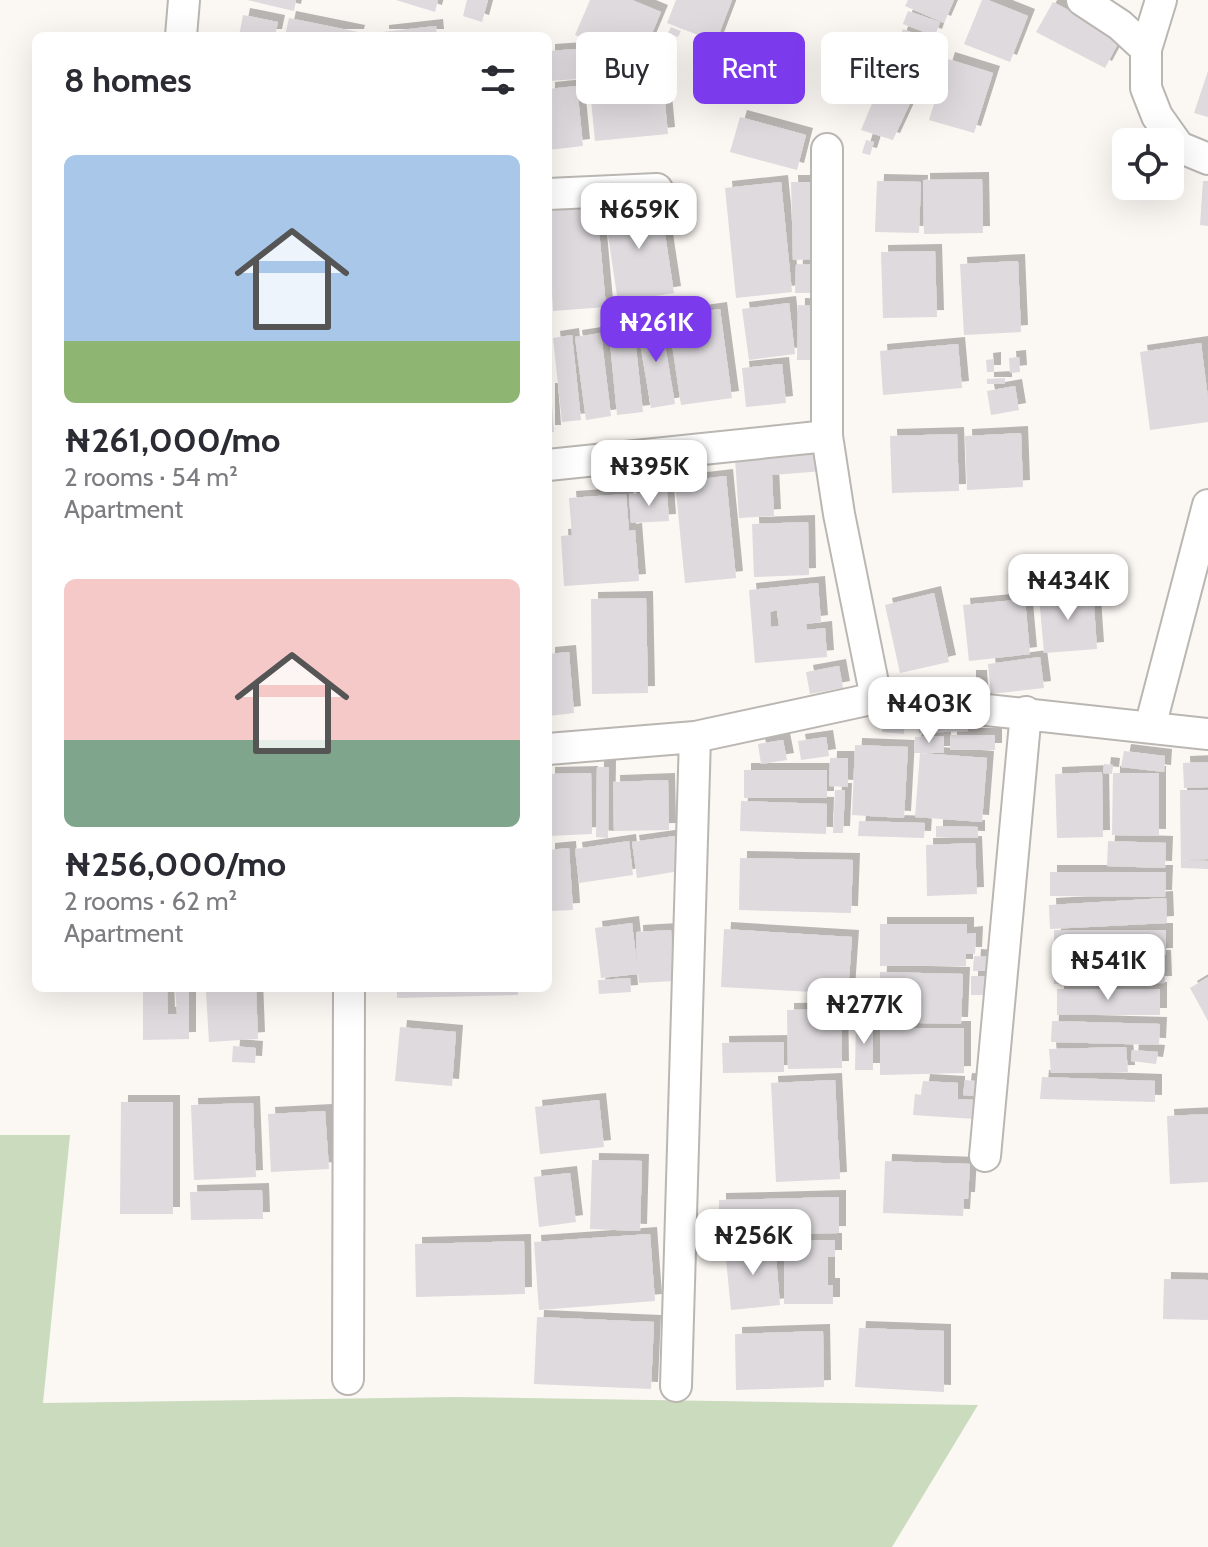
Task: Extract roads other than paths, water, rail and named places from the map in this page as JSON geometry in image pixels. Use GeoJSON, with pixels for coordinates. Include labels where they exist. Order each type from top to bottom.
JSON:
{"type":"FeatureCollection","features":[{"type":"Feature","properties":{"kind":"street"},"geometry":{"type":"LineString","coordinates":[[181,32],[184,0]]}},
{"type":"Feature","properties":{"kind":"street"},"geometry":{"type":"LineString","coordinates":[[1082,0],[1120,25],[1146,49]]}},
{"type":"Feature","properties":{"kind":"street"},"geometry":{"type":"LineString","coordinates":[[1161,0],[1146,49],[1146,88],[1157,116],[1179,147],[1208,159]]}},
{"type":"Feature","properties":{"kind":"street"},"geometry":{"type":"LineString","coordinates":[[827,149],[827,436],[839,514],[876,698]]}},
{"type":"Feature","properties":{"kind":"street"},"geometry":{"type":"LineString","coordinates":[[552,194],[657,189]]}},
{"type":"Feature","properties":{"kind":"street"},"geometry":{"type":"LineString","coordinates":[[552,465],[827,436]]}},
{"type":"Feature","properties":{"kind":"street"},"geometry":{"type":"LineString","coordinates":[[1150,727],[1208,505]]}},
{"type":"Feature","properties":{"kind":"street"},"geometry":{"type":"LineString","coordinates":[[552,749],[695,737],[876,698],[1208,734]]}},
{"type":"Feature","properties":{"kind":"street"},"geometry":{"type":"LineString","coordinates":[[985,1156],[1026,712]]}},
{"type":"Feature","properties":{"kind":"street"},"geometry":{"type":"LineString","coordinates":[[676,1386],[695,737]]}},
{"type":"Feature","properties":{"kind":"street"},"geometry":{"type":"LineString","coordinates":[[348,1379],[349,992]]}}]}
